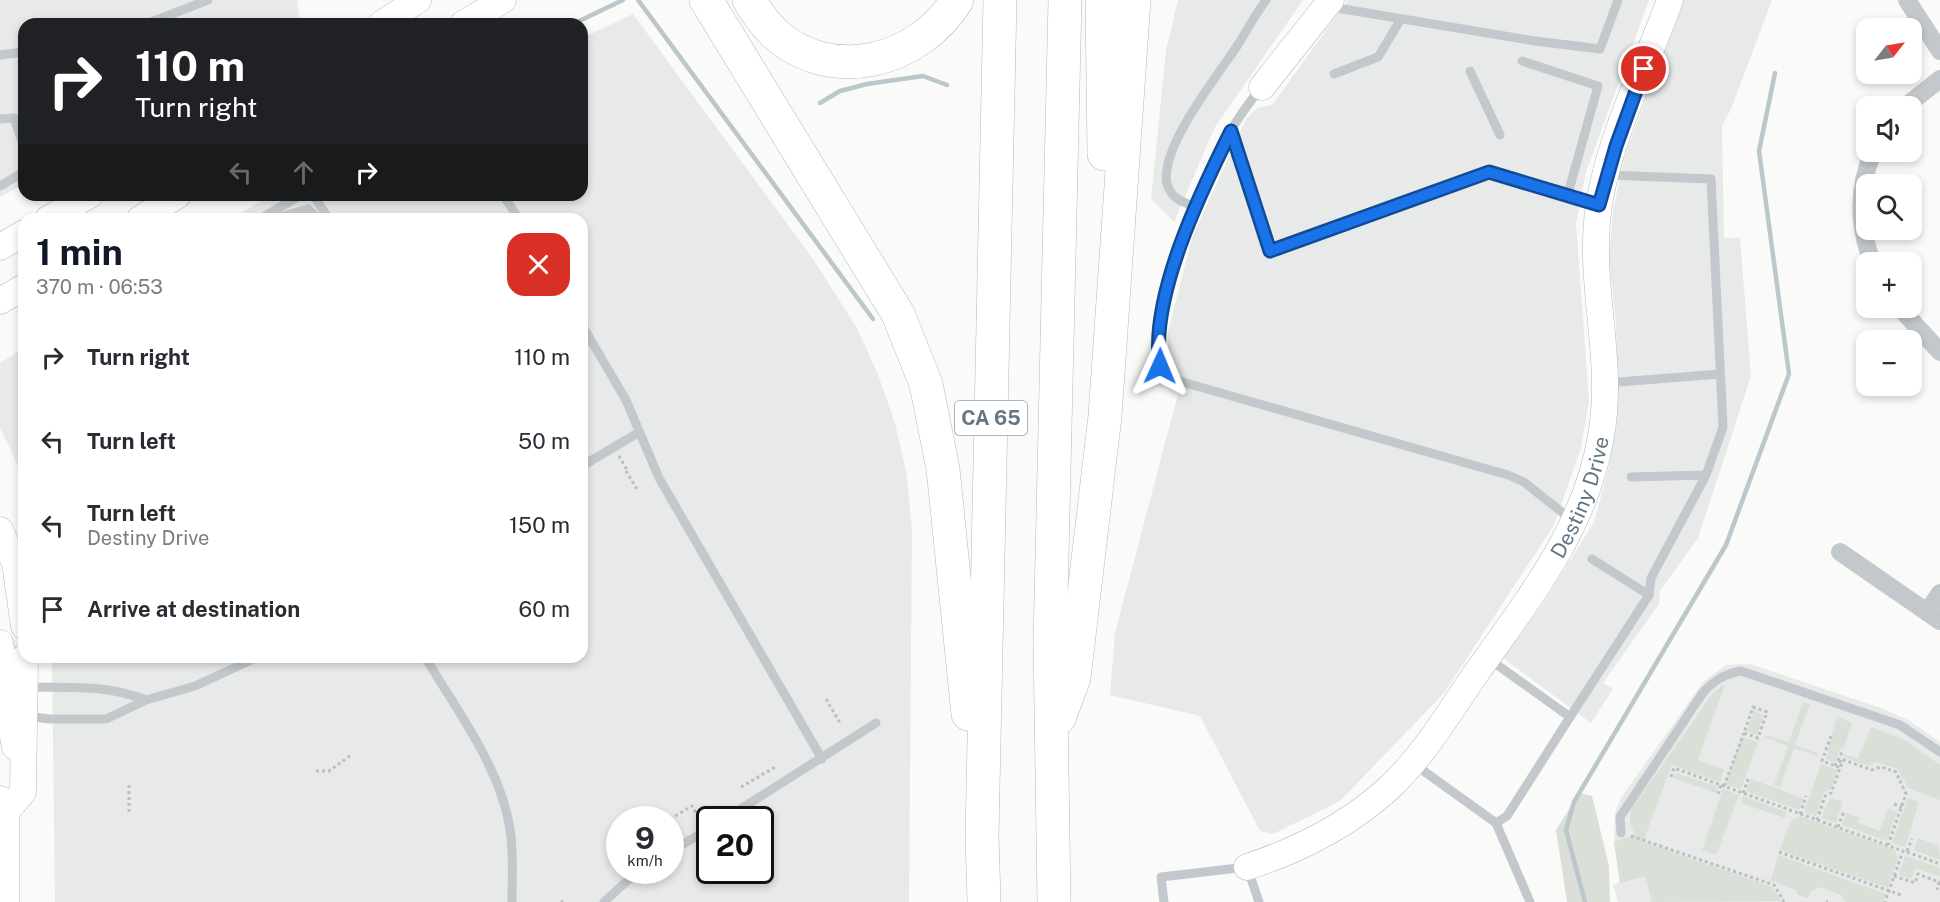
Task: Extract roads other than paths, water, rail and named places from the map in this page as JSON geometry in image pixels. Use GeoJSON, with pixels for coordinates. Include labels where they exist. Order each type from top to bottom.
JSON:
{"type":"FeatureCollection","features":[{"type":"Feature","properties":{"kind":"highway"},"geometry":{"type":"LineString","coordinates":[[706,0],[898,314],[926,384],[943,469],[956,612],[982,835]]}},
{"type":"Feature","properties":{"kind":"highway"},"geometry":{"type":"LineString","coordinates":[[749,0],[775,34],[794,46],[828,60],[861,62],[881,59],[909,48],[938,24],[957,0]]}},
{"type":"Feature","properties":{"kind":"highway","name":"CA 65"},"geometry":{"type":"LineString","coordinates":[[984,902],[982,835],[1000,0]]}},
{"type":"Feature","properties":{"kind":"highway","name":"CA 65"},"geometry":{"type":"LineString","coordinates":[[1054,902],[1050,642],[1065,0]]}},
{"type":"Feature","properties":{"kind":"highway"},"geometry":{"type":"LineString","coordinates":[[1102,0],[1105,225],[1113,303]]}},
{"type":"Feature","properties":{"kind":"highway"},"geometry":{"type":"LineString","coordinates":[[1051,739],[1074,678],[1105,416],[1134,0]]}},
{"type":"Feature","properties":{"kind":"street"},"geometry":{"type":"LineString","coordinates":[[390,18],[418,0]]}},
{"type":"Feature","properties":{"kind":"street"},"geometry":{"type":"LineString","coordinates":[[473,18],[503,0]]}},
{"type":"Feature","properties":{"kind":"street","name":"Destiny Drive"},"geometry":{"type":"LineString","coordinates":[[1246,867],[1299,847],[1331,830],[1390,786],[1412,762],[1487,658],[1550,567],[1574,522],[1594,472],[1603,426],[1606,383],[1605,347],[1595,267],[1599,205],[1606,175],[1670,0]]}},
{"type":"Feature","properties":{"kind":"street"},"geometry":{"type":"LineString","coordinates":[[1907,0],[1940,51]]}},
{"type":"Feature","properties":{"kind":"street"},"geometry":{"type":"LineString","coordinates":[[1262,87],[1329,3]]}},
{"type":"Feature","properties":{"kind":"street"},"geometry":{"type":"LineString","coordinates":[[1919,96],[1940,79]]}},
{"type":"Feature","properties":{"kind":"street"},"geometry":{"type":"LineString","coordinates":[[1868,252],[1863,238],[1860,191],[1870,162]]}},
{"type":"Feature","properties":{"kind":"street"},"geometry":{"type":"LineString","coordinates":[[58,213],[80,201]]}},
{"type":"Feature","properties":{"kind":"street"},"geometry":{"type":"LineString","coordinates":[[153,211],[169,201]]}},
{"type":"Feature","properties":{"kind":"street"},"geometry":{"type":"LineString","coordinates":[[0,247],[18,236]]}},
{"type":"Feature","properties":{"kind":"street"},"geometry":{"type":"LineString","coordinates":[[1909,318],[1940,352]]}},
{"type":"Feature","properties":{"kind":"street"},"geometry":{"type":"LineString","coordinates":[[0,530],[15,563],[18,584]]}},
{"type":"Feature","properties":{"kind":"street"},"geometry":{"type":"LineString","coordinates":[[1840,552],[1933,616],[1940,593]]}},
{"type":"Feature","properties":{"kind":"street"},"geometry":{"type":"LineString","coordinates":[[0,643],[12,698],[24,715]]}},
{"type":"Feature","properties":{"kind":"street"},"geometry":{"type":"LineString","coordinates":[[10,801],[24,715],[25,663]]}},
{"type":"Feature","properties":{"kind":"street"},"geometry":{"type":"LineString","coordinates":[[0,704],[10,721],[6,902]]}},
{"type":"Feature","properties":{"kind":"lane"},"geometry":{"type":"LineString","coordinates":[[162,18],[208,0]]}},
{"type":"Feature","properties":{"kind":"lane"},"geometry":{"type":"LineString","coordinates":[[1194,206],[1174,197],[1170,191],[1167,174],[1170,159],[1200,100],[1266,0]]}},
{"type":"Feature","properties":{"kind":"lane"},"geometry":{"type":"LineString","coordinates":[[1329,3],[1401,19],[1600,49],[1618,0]]}},
{"type":"Feature","properties":{"kind":"lane"},"geometry":{"type":"LineString","coordinates":[[1334,74],[1378,57],[1401,19]]}},
{"type":"Feature","properties":{"kind":"lane"},"geometry":{"type":"LineString","coordinates":[[0,55],[18,53]]}},
{"type":"Feature","properties":{"kind":"lane"},"geometry":{"type":"LineString","coordinates":[[1522,61],[1598,86],[1567,197]]}},
{"type":"Feature","properties":{"kind":"lane"},"geometry":{"type":"LineString","coordinates":[[1470,70],[1500,135]]}},
{"type":"Feature","properties":{"kind":"lane"},"geometry":{"type":"LineString","coordinates":[[1262,87],[1231,131],[1194,206],[1164,306],[1158,355],[1165,374],[1172,379],[1508,475],[1524,482],[1574,522]]}},
{"type":"Feature","properties":{"kind":"lane"},"geometry":{"type":"LineString","coordinates":[[0,119],[18,116]]}},
{"type":"Feature","properties":{"kind":"lane"},"geometry":{"type":"LineString","coordinates":[[14,118],[18,130]]}},
{"type":"Feature","properties":{"kind":"lane"},"geometry":{"type":"LineString","coordinates":[[1231,131],[1270,251],[1489,172],[1599,205]]}},
{"type":"Feature","properties":{"kind":"lane"},"geometry":{"type":"LineString","coordinates":[[1496,822],[1507,816],[1649,595],[1651,578],[1706,475],[1723,427],[1711,179],[1606,175]]}},
{"type":"Feature","properties":{"kind":"lane"},"geometry":{"type":"LineString","coordinates":[[0,186],[18,176]]}},
{"type":"Feature","properties":{"kind":"lane"},"geometry":{"type":"LineString","coordinates":[[270,213],[291,201]]}},
{"type":"Feature","properties":{"kind":"lane"},"geometry":{"type":"LineString","coordinates":[[294,213],[308,209],[312,213]]}},
{"type":"Feature","properties":{"kind":"lane"},"geometry":{"type":"LineString","coordinates":[[588,335],[626,400],[638,433],[700,551],[822,759]]}},
{"type":"Feature","properties":{"kind":"lane"},"geometry":{"type":"LineString","coordinates":[[1606,383],[1720,374]]}},
{"type":"Feature","properties":{"kind":"lane"},"geometry":{"type":"LineString","coordinates":[[588,462],[638,433]]}},
{"type":"Feature","properties":{"kind":"lane"},"geometry":{"type":"LineString","coordinates":[[1631,477],[1706,475]]}},
{"type":"Feature","properties":{"kind":"lane"},"geometry":{"type":"LineString","coordinates":[[1592,559],[1649,595]]}},
{"type":"Feature","properties":{"kind":"lane"},"geometry":{"type":"LineString","coordinates":[[1487,658],[1570,717]]}},
{"type":"Feature","properties":{"kind":"lane"},"geometry":{"type":"LineString","coordinates":[[24,715],[49,719],[106,718],[146,700],[195,686],[245,663]]}},
{"type":"Feature","properties":{"kind":"lane"},"geometry":{"type":"LineString","coordinates":[[429,663],[490,766],[500,789],[512,846],[512,902]]}},
{"type":"Feature","properties":{"kind":"lane"},"geometry":{"type":"LineString","coordinates":[[1621,833],[1620,817],[1702,694],[1711,684],[1731,672],[1742,671],[1900,725],[1940,752]]}},
{"type":"Feature","properties":{"kind":"lane"},"geometry":{"type":"LineString","coordinates":[[24,687],[108,688],[121,690],[146,700]]}},
{"type":"Feature","properties":{"kind":"lane"},"geometry":{"type":"LineString","coordinates":[[746,806],[876,723]]}},
{"type":"Feature","properties":{"kind":"lane"},"geometry":{"type":"LineString","coordinates":[[1412,762],[1496,822],[1530,902]]}},
{"type":"Feature","properties":{"kind":"lane"},"geometry":{"type":"LineString","coordinates":[[1164,902],[1161,877],[1246,867],[1259,902]]}},
{"type":"Feature","properties":{"kind":"lane"},"geometry":{"type":"LineString","coordinates":[[604,902],[624,884]]}},
{"type":"Feature","properties":{"kind":"waterway"},"geometry":{"type":"LineString","coordinates":[[586,18],[623,0]]}},
{"type":"Feature","properties":{"kind":"waterway"},"geometry":{"type":"LineString","coordinates":[[638,0],[873,319]]}},
{"type":"Feature","properties":{"kind":"waterway"},"geometry":{"type":"LineString","coordinates":[[1585,902],[1566,830],[1574,802],[1726,545],[1789,374],[1759,151],[1775,73]]}},
{"type":"Feature","properties":{"kind":"waterway"},"geometry":{"type":"LineString","coordinates":[[820,103],[840,91],[867,84],[923,76],[947,85]]}}]}
